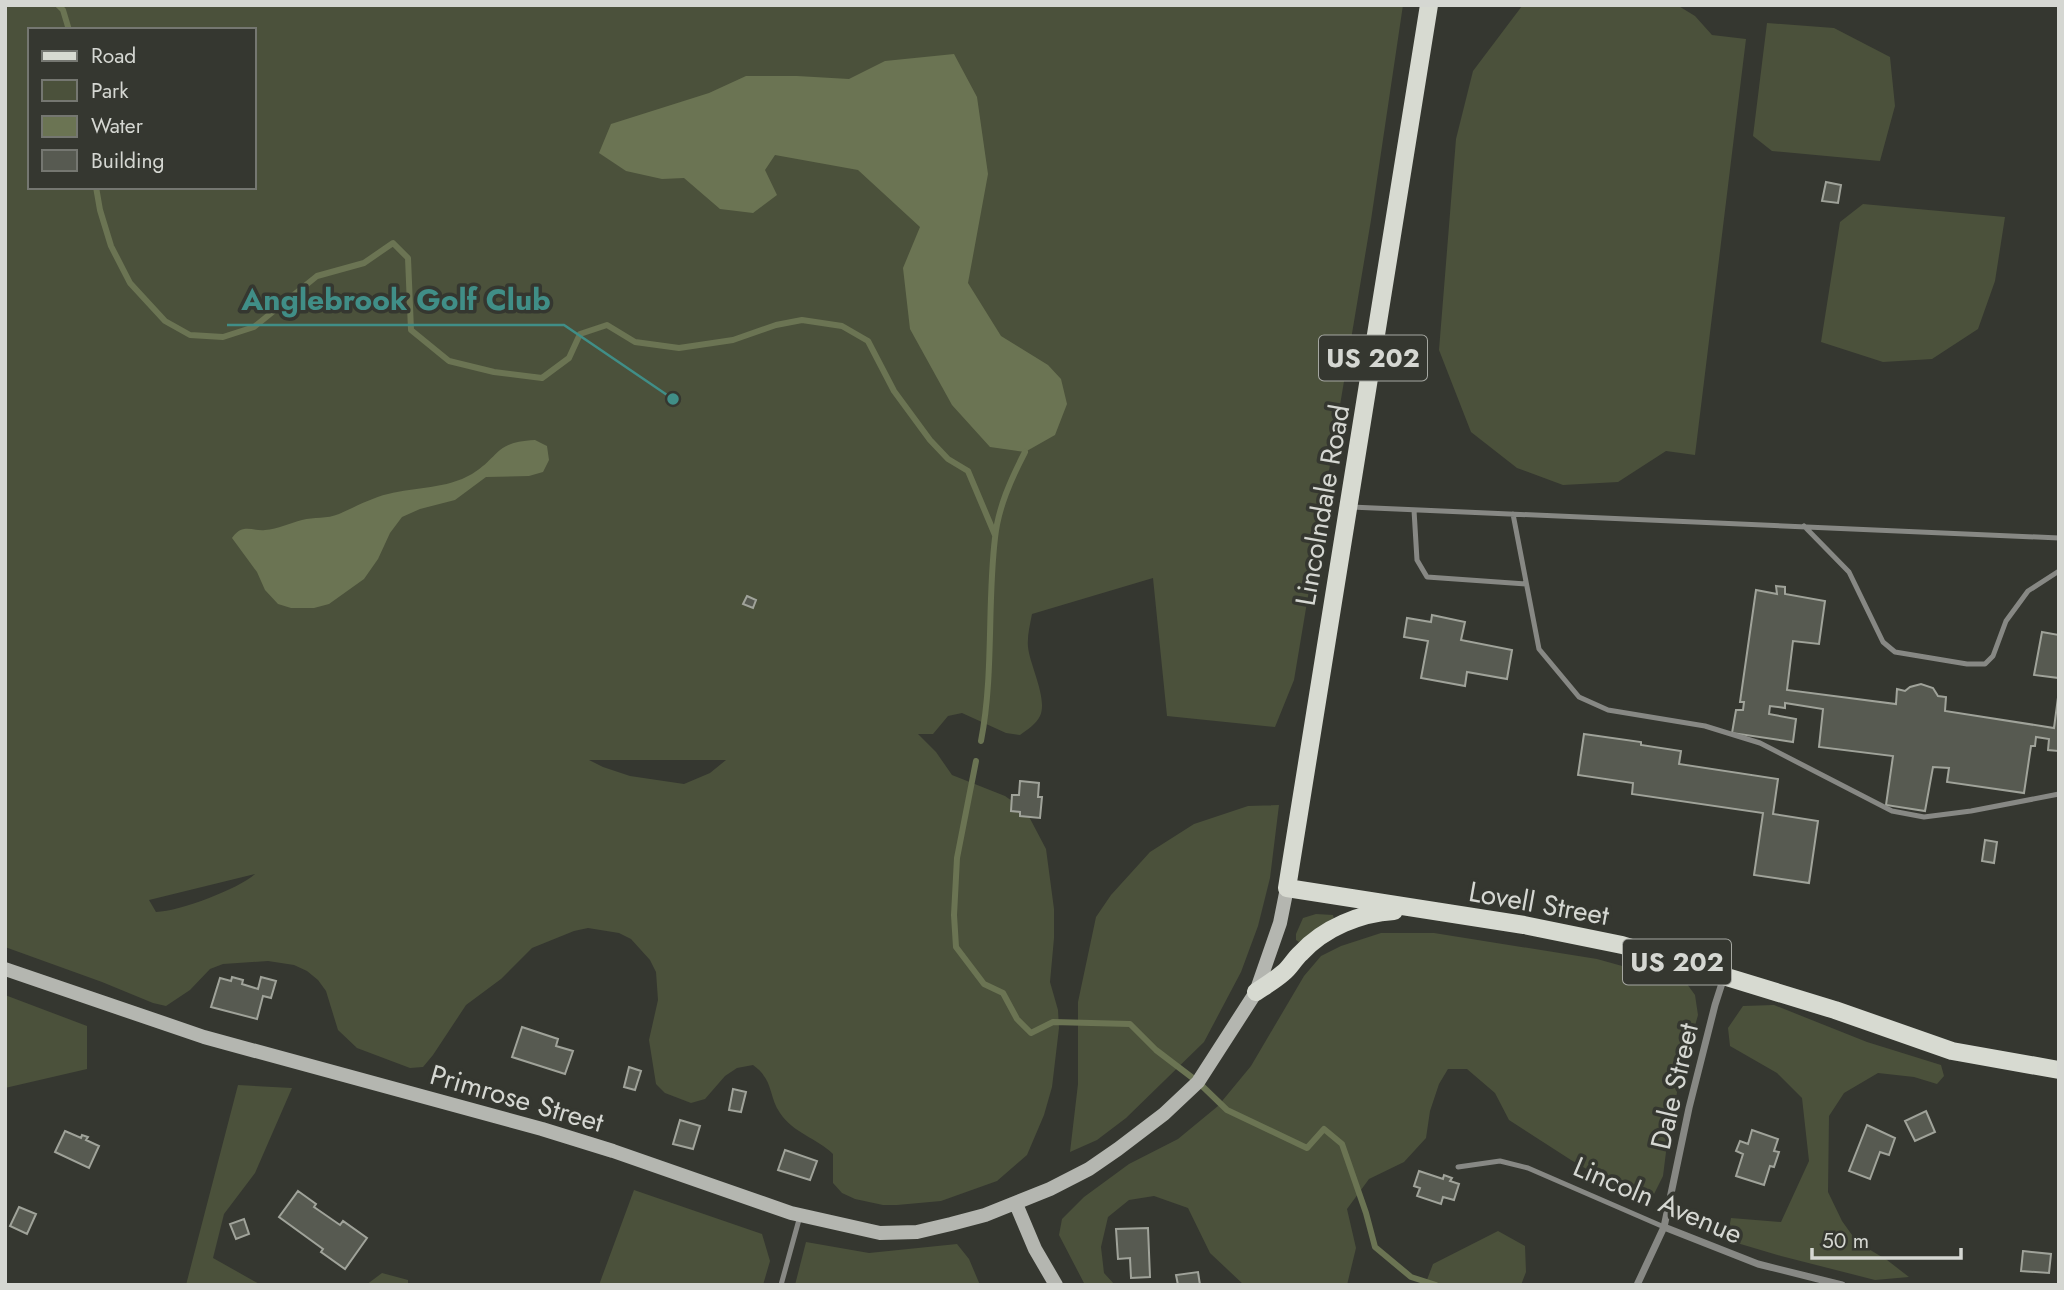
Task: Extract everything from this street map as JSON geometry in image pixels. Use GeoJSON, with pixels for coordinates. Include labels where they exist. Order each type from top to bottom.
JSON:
{"type":"FeatureCollection","features":[{"type":"Feature","properties":{"kind":"main road","name":"Lincolndale Road"},"geometry":{"type":"LineString","coordinates":[[1287,888],[1429,5]]}},
{"type":"Feature","properties":{"kind":"main road","name":"Lovell Street"},"geometry":{"type":"LineString","coordinates":[[1287,888],[1524,925],[1622,945],[1835,1010],[1952,1051],[2059,1070]]}},
{"type":"Feature","properties":{"kind":"main road","name":"Primrose Street"},"geometry":{"type":"LineString","coordinates":[[5,969],[204,1037],[542,1129],[623,1154],[800,1216],[880,1233],[918,1232],[1016,1204],[1089,1169],[1164,1114],[1198,1082],[1256,992],[1280,923],[1287,888]]}},
{"type":"Feature","properties":{"kind":"main road"},"geometry":{"type":"LineString","coordinates":[[1256,992],[1285,972],[1314,941],[1336,927],[1362,916],[1390,911],[1426,910]]}},
{"type":"Feature","properties":{"kind":"main road"},"geometry":{"type":"LineString","coordinates":[[1016,1204],[1035,1249],[1056,1285]]}},
{"type":"Feature","properties":{"kind":"street","name":"Dale Street"},"geometry":{"type":"LineString","coordinates":[[1637,1285],[1664,1227],[1689,1108],[1724,976]]}},
{"type":"Feature","properties":{"kind":"street","name":"Lincoln Avenue"},"geometry":{"type":"LineString","coordinates":[[1664,1227],[1758,1264],[1842,1285]]}},
{"type":"Feature","properties":{"kind":"lane"},"geometry":{"type":"LineString","coordinates":[[1348,507],[2059,538]]}},
{"type":"Feature","properties":{"kind":"lane"},"geometry":{"type":"LineString","coordinates":[[1414,510],[1418,560],[1427,576],[1527,584]]}},
{"type":"Feature","properties":{"kind":"lane"},"geometry":{"type":"LineString","coordinates":[[1513,514],[1539,649],[1579,697],[1608,710],[1705,726],[1760,743],[1892,811],[1924,817],[2059,794]]}},
{"type":"Feature","properties":{"kind":"lane"},"geometry":{"type":"LineString","coordinates":[[1804,526],[1849,572],[1883,642],[1895,652],[1967,664],[1985,664],[1993,656],[2006,621],[2028,592],[2059,571]]}},
{"type":"Feature","properties":{"kind":"lane","name":"Lincoln Avenue"},"geometry":{"type":"LineString","coordinates":[[1458,1167],[1500,1161],[1528,1168],[1664,1227]]}},
{"type":"Feature","properties":{"kind":"lane"},"geometry":{"type":"LineString","coordinates":[[781,1285],[800,1216]]}},
{"type":"Feature","properties":{"kind":"green space"},"geometry":{"type":"Polygon","coordinates":[[[5,5],[1403,5],[1371,220],[1294,680],[1275,727],[1167,716],[1153,578],[1032,614],[1028,647],[1042,709],[1036,722],[1020,735],[1006,733],[962,713],[948,716],[933,734],[918,734],[936,752],[952,775],[1005,796],[1026,811],[1046,849],[1054,909],[1050,982],[1058,1010],[1059,1028],[1052,1087],[1044,1115],[1027,1155],[997,1181],[941,1201],[883,1205],[855,1199],[842,1193],[833,1183],[833,1154],[785,1120],[776,1106],[768,1082],[753,1065],[737,1068],[725,1076],[705,1099],[691,1103],[665,1093],[656,1084],[649,1040],[658,1000],[656,972],[650,960],[631,939],[619,933],[588,928],[532,948],[501,979],[466,1005],[423,1067],[410,1068],[357,1048],[338,1030],[326,991],[318,980],[294,965],[268,961],[223,964],[210,969],[190,990],[166,1006],[5,947],[5,5]],[[589,760],[630,776],[684,784],[710,773],[726,760],[589,760]],[[255,874],[149,900],[156,912],[180,908],[223,892],[255,874]]]}},
{"type":"Feature","properties":{"kind":"green space"},"geometry":{"type":"Polygon","coordinates":[[[1677,5],[1695,16],[1712,35],[1746,39],[1695,455],[1666,451],[1618,482],[1563,485],[1517,468],[1471,432],[1439,350],[1456,139],[1473,71],[1522,6],[1677,5]]]}},
{"type":"Feature","properties":{"kind":"green space"},"geometry":{"type":"Polygon","coordinates":[[[1767,23],[1834,28],[1890,57],[1895,106],[1880,161],[1772,151],[1753,136],[1767,23]]]}},
{"type":"Feature","properties":{"kind":"green space"},"geometry":{"type":"Polygon","coordinates":[[[1863,204],[2005,217],[1995,281],[1978,329],[1932,359],[1883,362],[1821,342],[1840,222],[1863,204]]]}},
{"type":"Feature","properties":{"kind":"green space"},"geometry":{"type":"Polygon","coordinates":[[[1279,805],[1270,878],[1258,926],[1241,972],[1204,1042],[1126,1118],[1097,1140],[1070,1152],[1078,1084],[1078,1002],[1096,917],[1111,895],[1150,852],[1194,824],[1248,806],[1279,805]]]}},
{"type":"Feature","properties":{"kind":"green space"},"geometry":{"type":"Polygon","coordinates":[[[1316,914],[1333,915],[1334,919],[1299,942],[1296,940],[1303,918],[1316,914]]]}},
{"type":"Feature","properties":{"kind":"green space"},"geometry":{"type":"Polygon","coordinates":[[[1381,933],[1434,933],[1597,959],[1687,984],[1695,995],[1698,1015],[1679,1083],[1663,1176],[1652,1198],[1642,1201],[1571,1160],[1509,1120],[1495,1093],[1467,1069],[1448,1069],[1439,1084],[1430,1111],[1426,1138],[1404,1162],[1369,1179],[1347,1209],[1356,1248],[1347,1285],[1244,1285],[1210,1253],[1188,1208],[1154,1196],[1129,1200],[1108,1217],[1101,1247],[1104,1273],[1115,1285],[1085,1285],[1059,1235],[1062,1219],[1084,1197],[1129,1164],[1178,1139],[1218,1106],[1251,1066],[1304,976],[1321,956],[1341,946],[1381,933]]]}},
{"type":"Feature","properties":{"kind":"green space"},"geometry":{"type":"Polygon","coordinates":[[[5,995],[87,1026],[87,1069],[5,1088],[5,995]]]}},
{"type":"Feature","properties":{"kind":"green space"},"geometry":{"type":"Polygon","coordinates":[[[1774,1005],[1867,1042],[1941,1065],[1944,1076],[1937,1084],[1914,1077],[1878,1073],[1844,1093],[1829,1116],[1828,1192],[1842,1221],[1857,1242],[1909,1277],[1875,1280],[1727,1240],[1731,1218],[1781,1222],[1809,1161],[1802,1098],[1777,1073],[1730,1046],[1728,1028],[1743,1006],[1774,1005]]]}},
{"type":"Feature","properties":{"kind":"green space"},"geometry":{"type":"Polygon","coordinates":[[[238,1085],[292,1088],[255,1173],[224,1214],[213,1258],[261,1285],[186,1285],[238,1085]]]}},
{"type":"Feature","properties":{"kind":"green space"},"geometry":{"type":"Polygon","coordinates":[[[634,1190],[762,1234],[770,1261],[763,1285],[599,1285],[634,1190]]]}},
{"type":"Feature","properties":{"kind":"green space"},"geometry":{"type":"Polygon","coordinates":[[[1498,1231],[1525,1246],[1526,1272],[1521,1285],[1425,1285],[1433,1264],[1498,1231]]]}},
{"type":"Feature","properties":{"kind":"green space"},"geometry":{"type":"Polygon","coordinates":[[[806,1242],[869,1253],[957,1244],[969,1259],[980,1285],[795,1285],[806,1242]]]}},
{"type":"Feature","properties":{"kind":"green space"},"geometry":{"type":"Polygon","coordinates":[[[382,1273],[408,1280],[408,1285],[366,1285],[382,1273]]]}},
{"type":"Feature","properties":{"kind":"water"},"geometry":{"type":"Polygon","coordinates":[[[954,54],[977,97],[988,174],[968,283],[1001,336],[1048,365],[1061,379],[1067,404],[1055,435],[1025,452],[990,447],[952,405],[910,329],[903,268],[920,227],[858,170],[775,155],[765,170],[777,195],[753,213],[720,209],[684,178],[662,179],[626,171],[599,153],[611,124],[709,93],[746,76],[849,79],[885,61],[954,54]]]}},
{"type":"Feature","properties":{"kind":"water"},"geometry":{"type":"Polygon","coordinates":[[[535,440],[547,446],[549,460],[543,472],[529,476],[486,477],[455,500],[420,509],[402,517],[364,579],[329,604],[314,608],[291,608],[278,604],[265,590],[257,572],[232,538],[242,530],[270,529],[302,520],[330,517],[382,496],[462,479],[505,447],[535,440]]]}},
{"type":"Feature","properties":{"kind":"building"},"geometry":{"type":"Polygon","coordinates":[[[1826,182],[1841,185],[1838,203],[1822,201],[1826,182]]]}},
{"type":"Feature","properties":{"kind":"building"},"geometry":{"type":"Polygon","coordinates":[[[1776,586],[1785,587],[1785,594],[1825,601],[1819,644],[1793,641],[1787,690],[1896,704],[1897,689],[1905,691],[1921,684],[1933,688],[1938,696],[1946,697],[1945,711],[2054,728],[2059,690],[2058,751],[2048,750],[2049,739],[2036,737],[2035,746],[2031,746],[2024,793],[1947,782],[1949,768],[1933,767],[1925,811],[1886,805],[1893,756],[1819,747],[1823,709],[1785,703],[1785,708],[1770,706],[1769,714],[1796,719],[1793,742],[1732,733],[1736,710],[1743,710],[1744,702],[1740,702],[1756,590],[1777,594],[1776,586]]]}},
{"type":"Feature","properties":{"kind":"building"},"geometry":{"type":"Polygon","coordinates":[[[747,596],[756,600],[753,608],[743,604],[747,596]]]}},
{"type":"Feature","properties":{"kind":"building"},"geometry":{"type":"Polygon","coordinates":[[[1432,615],[1465,622],[1461,640],[1512,650],[1507,679],[1467,672],[1465,686],[1421,678],[1428,641],[1404,637],[1407,618],[1431,622],[1432,615]]]}},
{"type":"Feature","properties":{"kind":"building"},"geometry":{"type":"Polygon","coordinates":[[[2042,632],[2059,635],[2059,678],[2034,675],[2042,632]]]}},
{"type":"Feature","properties":{"kind":"building"},"geometry":{"type":"Polygon","coordinates":[[[1584,734],[1681,751],[1679,764],[1778,779],[1773,814],[1818,821],[1809,883],[1754,875],[1763,813],[1632,794],[1633,783],[1578,775],[1584,734]]]}},
{"type":"Feature","properties":{"kind":"building"},"geometry":{"type":"Polygon","coordinates":[[[1020,781],[1039,783],[1038,797],[1042,797],[1040,818],[1020,816],[1020,812],[1011,811],[1012,795],[1019,795],[1020,781]]]}},
{"type":"Feature","properties":{"kind":"building"},"geometry":{"type":"Polygon","coordinates":[[[1985,840],[1997,842],[1994,863],[1982,861],[1985,840]]]}},
{"type":"Feature","properties":{"kind":"building"},"geometry":{"type":"Polygon","coordinates":[[[232,977],[243,980],[242,984],[258,989],[261,977],[276,981],[271,998],[263,996],[257,1019],[211,1007],[220,978],[231,981],[232,977]]]}},
{"type":"Feature","properties":{"kind":"building"},"geometry":{"type":"Polygon","coordinates":[[[522,1027],[558,1039],[556,1046],[573,1051],[565,1074],[512,1057],[522,1027]]]}},
{"type":"Feature","properties":{"kind":"building"},"geometry":{"type":"Polygon","coordinates":[[[629,1067],[641,1071],[635,1090],[624,1087],[629,1067]]]}},
{"type":"Feature","properties":{"kind":"building"},"geometry":{"type":"Polygon","coordinates":[[[733,1089],[746,1092],[741,1112],[729,1110],[733,1089]]]}},
{"type":"Feature","properties":{"kind":"building"},"geometry":{"type":"Polygon","coordinates":[[[1926,1111],[1935,1132],[1915,1141],[1905,1121],[1926,1111]]]}},
{"type":"Feature","properties":{"kind":"building"},"geometry":{"type":"Polygon","coordinates":[[[680,1120],[700,1126],[693,1149],[673,1144],[680,1120]]]}},
{"type":"Feature","properties":{"kind":"building"},"geometry":{"type":"Polygon","coordinates":[[[1867,1125],[1895,1138],[1889,1155],[1880,1152],[1870,1179],[1849,1171],[1867,1125]]]}},
{"type":"Feature","properties":{"kind":"building"},"geometry":{"type":"Polygon","coordinates":[[[1752,1130],[1778,1139],[1774,1151],[1779,1152],[1774,1167],[1770,1166],[1764,1185],[1736,1176],[1743,1154],[1736,1151],[1740,1141],[1748,1144],[1752,1130]]]}},
{"type":"Feature","properties":{"kind":"building"},"geometry":{"type":"Polygon","coordinates":[[[65,1131],[81,1138],[82,1135],[88,1137],[86,1140],[99,1146],[89,1168],[55,1152],[65,1131]]]}},
{"type":"Feature","properties":{"kind":"building"},"geometry":{"type":"Polygon","coordinates":[[[785,1150],[817,1161],[810,1180],[778,1170],[785,1150]]]}},
{"type":"Feature","properties":{"kind":"building"},"geometry":{"type":"Polygon","coordinates":[[[1419,1171],[1443,1179],[1444,1175],[1452,1178],[1450,1181],[1459,1184],[1454,1200],[1443,1197],[1441,1204],[1417,1196],[1420,1188],[1414,1186],[1419,1171]]]}},
{"type":"Feature","properties":{"kind":"building"},"geometry":{"type":"Polygon","coordinates":[[[298,1191],[316,1204],[314,1207],[340,1225],[343,1221],[367,1238],[345,1269],[279,1217],[298,1191]]]}},
{"type":"Feature","properties":{"kind":"building"},"geometry":{"type":"Polygon","coordinates":[[[19,1207],[36,1214],[27,1234],[10,1226],[19,1207]]]}},
{"type":"Feature","properties":{"kind":"building"},"geometry":{"type":"Polygon","coordinates":[[[244,1219],[249,1234],[236,1239],[230,1224],[244,1219]]]}},
{"type":"Feature","properties":{"kind":"building"},"geometry":{"type":"Polygon","coordinates":[[[1148,1228],[1150,1277],[1131,1278],[1130,1258],[1118,1259],[1116,1229],[1148,1228]]]}},
{"type":"Feature","properties":{"kind":"building"},"geometry":{"type":"Polygon","coordinates":[[[2023,1251],[2051,1254],[2049,1273],[2021,1271],[2023,1251]]]}},
{"type":"Feature","properties":{"kind":"building"},"geometry":{"type":"Polygon","coordinates":[[[1198,1272],[1200,1285],[1178,1285],[1176,1275],[1198,1272]]]}},
{"type":"Feature","properties":{"kind":"waterway"},"geometry":{"type":"LineString","coordinates":[[58,5],[63,10],[68,28]]}},
{"type":"Feature","properties":{"kind":"waterway"},"geometry":{"type":"LineString","coordinates":[[96,189],[111,246],[130,283],[165,321],[190,335],[223,337],[254,327],[317,276],[364,263],[393,243],[408,258],[411,330],[449,361],[494,372],[542,378],[569,358],[580,334],[607,325],[635,342],[679,348],[733,340],[776,325],[802,320],[842,326],[868,341],[894,391],[930,440],[948,459],[968,471],[995,535]]}},
{"type":"Feature","properties":{"kind":"waterway"},"geometry":{"type":"LineString","coordinates":[[981,741],[988,690],[997,527],[1006,494],[1025,452]]}},
{"type":"Feature","properties":{"kind":"waterway"},"geometry":{"type":"LineString","coordinates":[[976,761],[957,858],[954,915],[956,947],[984,984],[1003,993],[1017,1019],[1031,1033],[1053,1022],[1130,1024],[1156,1050],[1198,1082],[1227,1110],[1307,1148],[1324,1129],[1342,1144],[1375,1247],[1411,1277],[1436,1285]]}},
{"type":"Feature","properties":{"kind":"place","name":"Anglebrook Golf Club"},"geometry":{"type":"Point","coordinates":[673,399]}}]}
